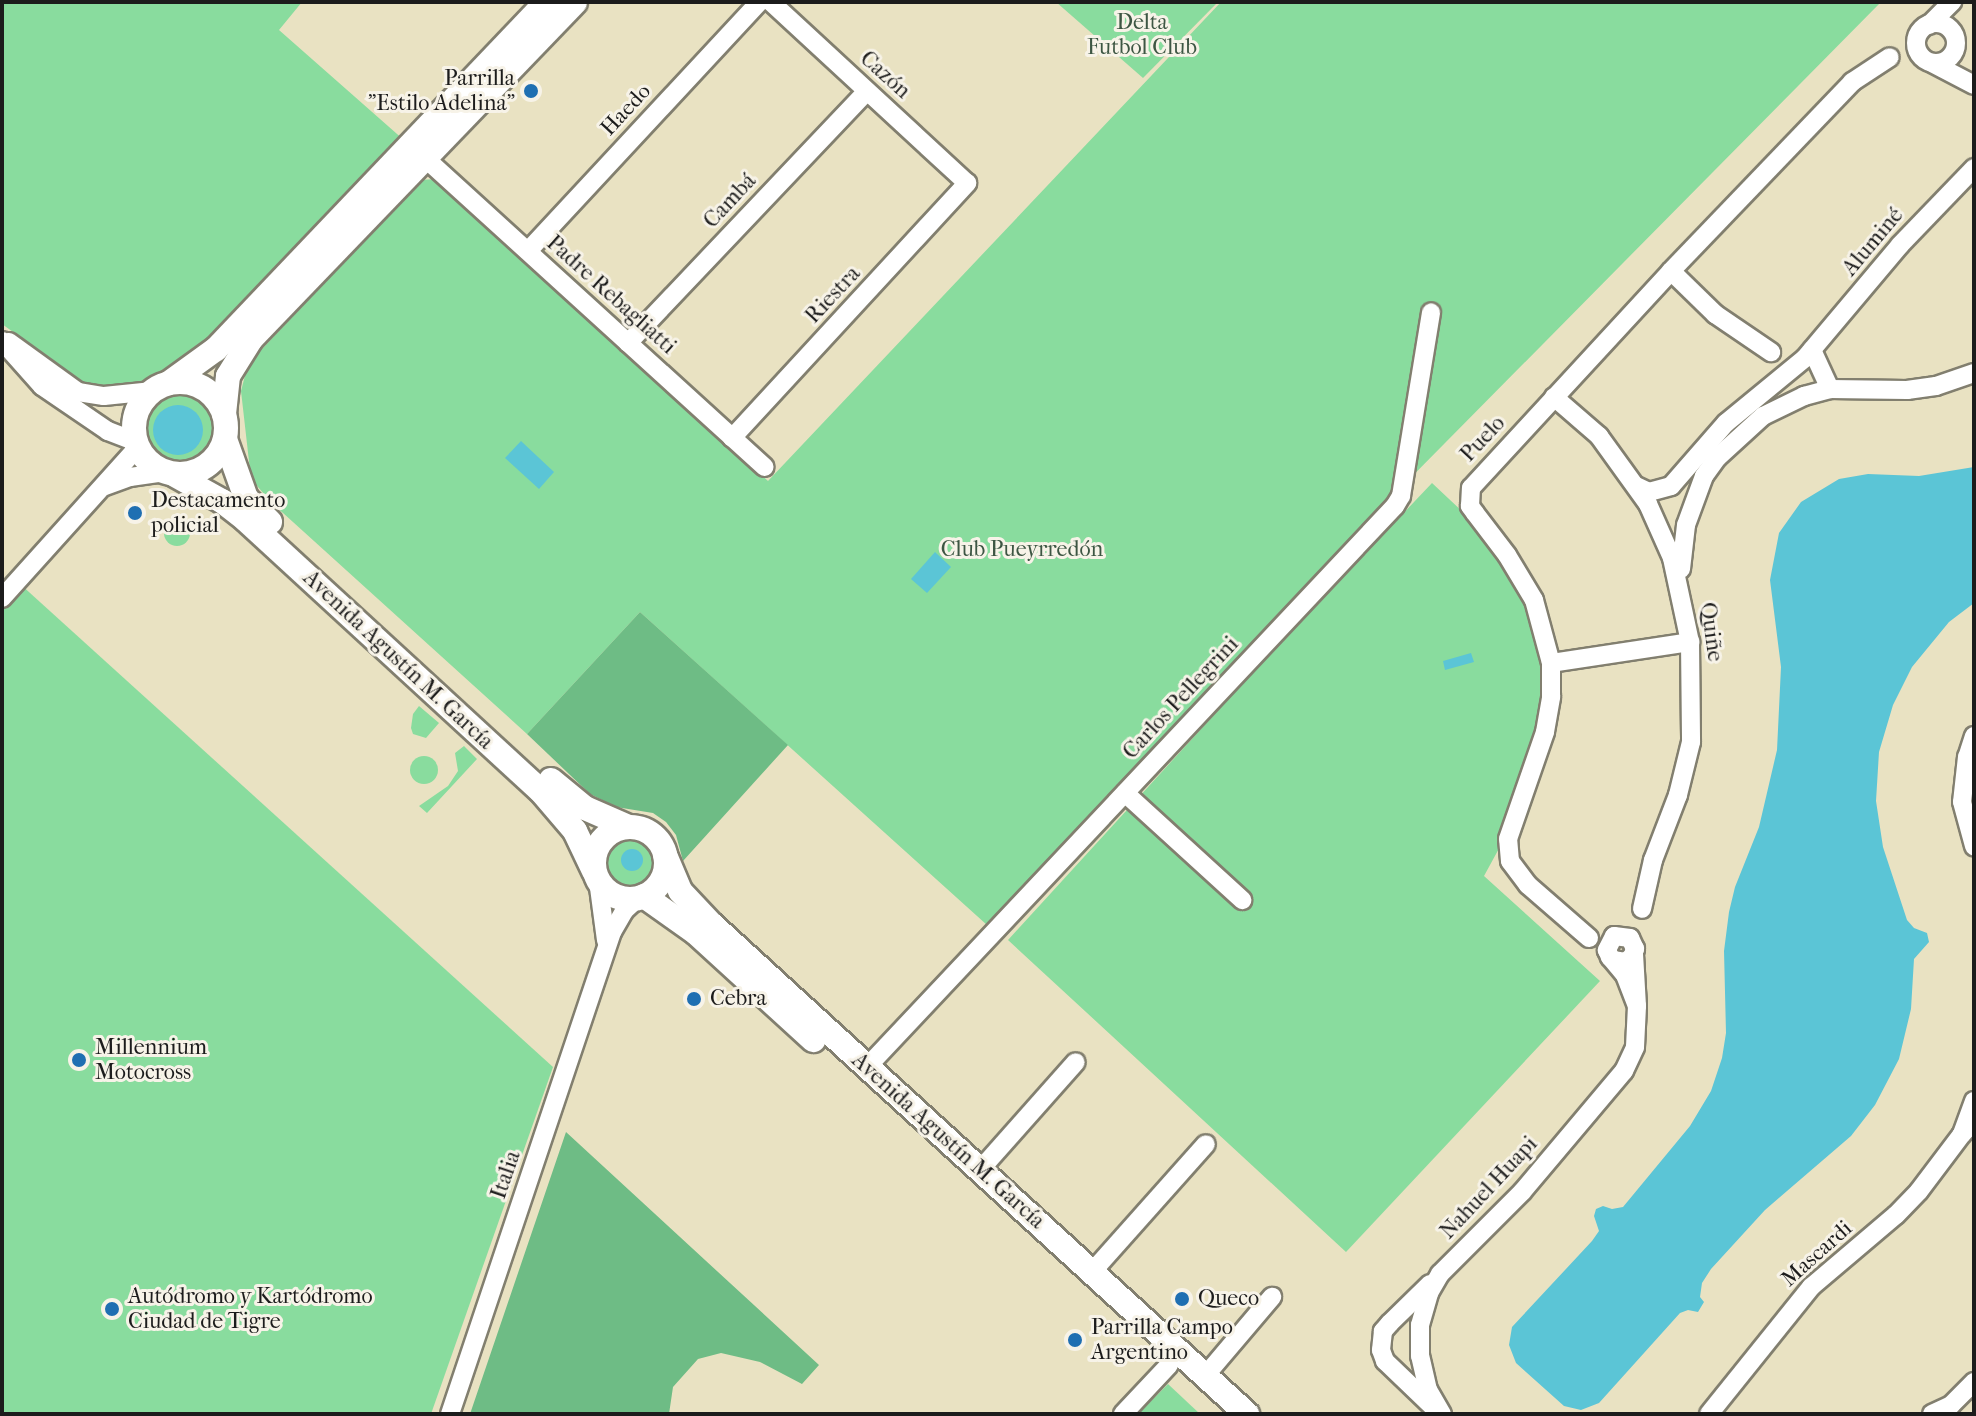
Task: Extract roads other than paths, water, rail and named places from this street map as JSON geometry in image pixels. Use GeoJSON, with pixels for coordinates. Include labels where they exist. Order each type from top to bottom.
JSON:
{"type":"FeatureCollection","features":[{"type":"Feature","properties":{"kind":"main road"},"geometry":{"type":"LineString","coordinates":[[546,2],[216,349],[161,387],[137,409],[134,427],[137,444],[147,461],[171,474],[201,470],[220,451],[225,439],[228,376],[239,354],[575,2]]}},
{"type":"Feature","properties":{"kind":"main road"},"geometry":{"type":"LineString","coordinates":[[161,387],[196,385],[208,392],[224,414]]}},
{"type":"Feature","properties":{"kind":"main road","name":"Avenida Agustín M. García"},"geometry":{"type":"LineString","coordinates":[[225,439],[239,484],[258,511],[570,797],[604,818],[626,826]]}},
{"type":"Feature","properties":{"kind":"main road","name":"Avenida Agustín M. García"},"geometry":{"type":"LineString","coordinates":[[171,474],[222,501],[246,520],[540,790],[575,831],[596,876]]}},
{"type":"Feature","properties":{"kind":"main road"},"geometry":{"type":"LineString","coordinates":[[626,826],[644,828],[654,835],[665,855],[663,877],[641,897],[615,896],[596,876],[595,849],[601,839],[626,826]]}},
{"type":"Feature","properties":{"kind":"main road","name":"Avenida Agustín M. García"},"geometry":{"type":"LineString","coordinates":[[665,855],[680,891],[692,906],[1247,1414]]}},
{"type":"Feature","properties":{"kind":"main road","name":"Avenida Agustín M. García"},"geometry":{"type":"LineString","coordinates":[[641,897],[696,933],[1223,1414]]}},
{"type":"Feature","properties":{"kind":"street","name":"Haedo"},"geometry":{"type":"LineString","coordinates":[[528,251],[759,2]]}},
{"type":"Feature","properties":{"kind":"street","name":"Cazón"},"geometry":{"type":"LineString","coordinates":[[771,2],[967,183]]}},
{"type":"Feature","properties":{"kind":"street"},"geometry":{"type":"LineString","coordinates":[[1953,2],[1958,57],[1974,83]]}},
{"type":"Feature","properties":{"kind":"street","name":"Puelo"},"geometry":{"type":"LineString","coordinates":[[1620,947],[1589,938],[1515,872],[1507,851],[1512,824],[1545,732],[1551,697],[1551,663],[1534,600],[1507,555],[1475,513],[1470,497],[1478,479],[1852,82],[1923,31],[1953,2]]}},
{"type":"Feature","properties":{"kind":"street"},"geometry":{"type":"LineString","coordinates":[[1955,38],[1940,24],[1923,31],[1917,48],[1927,60],[1974,83]]}},
{"type":"Feature","properties":{"kind":"street"},"geometry":{"type":"LineString","coordinates":[[1890,57],[1949,59],[1955,38]]}},
{"type":"Feature","properties":{"kind":"street","name":"Cambá"},"geometry":{"type":"LineString","coordinates":[[628,343],[867,91]]}},
{"type":"Feature","properties":{"kind":"street","name":"Padre Rebagliatti"},"geometry":{"type":"LineString","coordinates":[[425,158],[764,467]]}},
{"type":"Feature","properties":{"kind":"street","name":"Aluminé"},"geometry":{"type":"LineString","coordinates":[[1659,526],[1671,486],[1726,423],[1808,354],[1900,245],[1974,168]]}},
{"type":"Feature","properties":{"kind":"street","name":"Riestra"},"geometry":{"type":"LineString","coordinates":[[732,438],[967,183]]}},
{"type":"Feature","properties":{"kind":"street"},"geometry":{"type":"LineString","coordinates":[[1671,271],[1715,314],[1771,352],[1808,354],[1830,389]]}},
{"type":"Feature","properties":{"kind":"street","name":"Carlos Pellegrini"},"geometry":{"type":"LineString","coordinates":[[867,1067],[1395,506],[1401,496],[1431,312]]}},
{"type":"Feature","properties":{"kind":"street"},"geometry":{"type":"LineString","coordinates":[[2,340],[78,392],[104,396],[161,387]]}},
{"type":"Feature","properties":{"kind":"street"},"geometry":{"type":"LineString","coordinates":[[2,340],[42,386],[108,431],[137,444],[103,487],[2,598]]}},
{"type":"Feature","properties":{"kind":"street"},"geometry":{"type":"LineString","coordinates":[[1771,352],[1775,373],[1771,386]]}},
{"type":"Feature","properties":{"kind":"street"},"geometry":{"type":"LineString","coordinates":[[1682,595],[1686,525],[1704,476],[1740,435],[1781,406],[1830,389],[1907,390],[1936,386],[1974,373]]}},
{"type":"Feature","properties":{"kind":"street","name":"Quiñe"},"geometry":{"type":"LineString","coordinates":[[1554,397],[1599,436],[1636,486],[1659,526],[1682,595],[1690,642],[1691,742],[1678,795],[1653,860],[1642,909],[1620,947]]}},
{"type":"Feature","properties":{"kind":"street"},"geometry":{"type":"LineString","coordinates":[[103,487],[130,477],[171,474]]}},
{"type":"Feature","properties":{"kind":"street"},"geometry":{"type":"LineString","coordinates":[[1636,486],[1649,492],[1671,486]]}},
{"type":"Feature","properties":{"kind":"street"},"geometry":{"type":"LineString","coordinates":[[1659,526],[1673,534],[1686,525]]}},
{"type":"Feature","properties":{"kind":"street"},"geometry":{"type":"LineString","coordinates":[[1551,663],[1690,642]]}},
{"type":"Feature","properties":{"kind":"street"},"geometry":{"type":"LineString","coordinates":[[1974,736],[1967,757],[1962,802],[1974,846]]}},
{"type":"Feature","properties":{"kind":"street"},"geometry":{"type":"LineString","coordinates":[[1125,793],[1242,900]]}},
{"type":"Feature","properties":{"kind":"street","name":"Italia"},"geometry":{"type":"LineString","coordinates":[[596,876],[607,951]]}},
{"type":"Feature","properties":{"kind":"street","name":"Italia"},"geometry":{"type":"LineString","coordinates":[[450,1414],[616,923],[641,897]]}},
{"type":"Feature","properties":{"kind":"street","name":"Nahuel Huapi"},"geometry":{"type":"LineString","coordinates":[[1442,1414],[1423,1375],[1419,1342],[1429,1293],[1440,1274],[1522,1192],[1624,1071],[1635,1047],[1637,1006],[1625,975],[1620,947]]}},
{"type":"Feature","properties":{"kind":"street"},"geometry":{"type":"LineString","coordinates":[[980,1170],[1076,1062]]}},
{"type":"Feature","properties":{"kind":"street","name":"Mascardi"},"geometry":{"type":"LineString","coordinates":[[1709,1414],[1811,1287],[1896,1215],[1919,1191],[1968,1127],[1974,1101]]}},
{"type":"Feature","properties":{"kind":"street"},"geometry":{"type":"LineString","coordinates":[[1092,1272],[1206,1144]]}},
{"type":"Feature","properties":{"kind":"street"},"geometry":{"type":"LineString","coordinates":[[1440,1274],[1383,1331],[1381,1350],[1395,1372],[1442,1414]]}},
{"type":"Feature","properties":{"kind":"street"},"geometry":{"type":"LineString","coordinates":[[1205,1376],[1272,1297]]}},
{"type":"Feature","properties":{"kind":"street"},"geometry":{"type":"LineString","coordinates":[[1123,1414],[1169,1365]]}},
{"type":"Feature","properties":{"kind":"street"},"geometry":{"type":"LineString","coordinates":[[1932,1414],[1949,1410],[1974,1382]]}},
{"type":"Feature","properties":{"kind":"water"},"geometry":{"type":"Polygon","coordinates":[[[178,405],[195,413],[203,430],[195,447],[178,455],[161,447],[153,430],[161,413],[178,405]]]}},
{"type":"Feature","properties":{"kind":"water"},"geometry":{"type":"Polygon","coordinates":[[[521,441],[554,472],[539,489],[505,458],[521,441]]]}},
{"type":"Feature","properties":{"kind":"water"},"geometry":{"type":"Polygon","coordinates":[[[1974,467],[1974,603],[1949,622],[1912,667],[1893,705],[1879,752],[1876,801],[1883,847],[1907,920],[1914,928],[1927,933],[1929,942],[1914,959],[1911,1009],[1899,1059],[1875,1105],[1851,1136],[1765,1210],[1711,1269],[1702,1283],[1700,1297],[1704,1302],[1698,1312],[1688,1310],[1680,1313],[1599,1403],[1581,1410],[1564,1406],[1516,1363],[1509,1345],[1512,1327],[1592,1241],[1599,1231],[1594,1216],[1596,1209],[1603,1206],[1612,1209],[1623,1207],[1690,1126],[1711,1091],[1722,1058],[1726,1033],[1724,951],[1729,912],[1735,887],[1759,827],[1777,750],[1781,667],[1770,580],[1779,533],[1801,502],[1839,479],[1868,474],[1919,476],[1974,467]]]}},
{"type":"Feature","properties":{"kind":"water"},"geometry":{"type":"Polygon","coordinates":[[[935,552],[951,567],[927,593],[911,579],[935,552]]]}},
{"type":"Feature","properties":{"kind":"water"},"geometry":{"type":"Polygon","coordinates":[[[1471,653],[1474,662],[1445,670],[1443,661],[1471,653]]]}},
{"type":"Feature","properties":{"kind":"water"},"geometry":{"type":"Polygon","coordinates":[[[632,849],[640,852],[643,860],[640,868],[632,871],[624,868],[621,860],[624,852],[632,849]]]}},
{"type":"Feature","properties":{"kind":"place","name":"Parrilla \"Estilo Adelina\""},"geometry":{"type":"Point","coordinates":[531,91]}},
{"type":"Feature","properties":{"kind":"place","name":"Destacamento policial"},"geometry":{"type":"Point","coordinates":[135,513]}},
{"type":"Feature","properties":{"kind":"place","name":"Cebra"},"geometry":{"type":"Point","coordinates":[694,999]}},
{"type":"Feature","properties":{"kind":"place","name":"Millennium Motocross"},"geometry":{"type":"Point","coordinates":[79,1060]}},
{"type":"Feature","properties":{"kind":"place","name":"Queco"},"geometry":{"type":"Point","coordinates":[1182,1299]}},
{"type":"Feature","properties":{"kind":"place","name":"Autódromo y Kartódromo Ciudad de Tigre"},"geometry":{"type":"Point","coordinates":[112,1309]}},
{"type":"Feature","properties":{"kind":"place","name":"Parrilla Campo Argentino"},"geometry":{"type":"Point","coordinates":[1075,1340]}},
{"type":"Feature","properties":{"kind":"park label","name":"Delta Futbol Club"},"geometry":{"type":"Point","coordinates":[1142,34]}},
{"type":"Feature","properties":{"kind":"park label","name":"Club Pueyrredón"},"geometry":{"type":"Point","coordinates":[1022,550]}}]}
